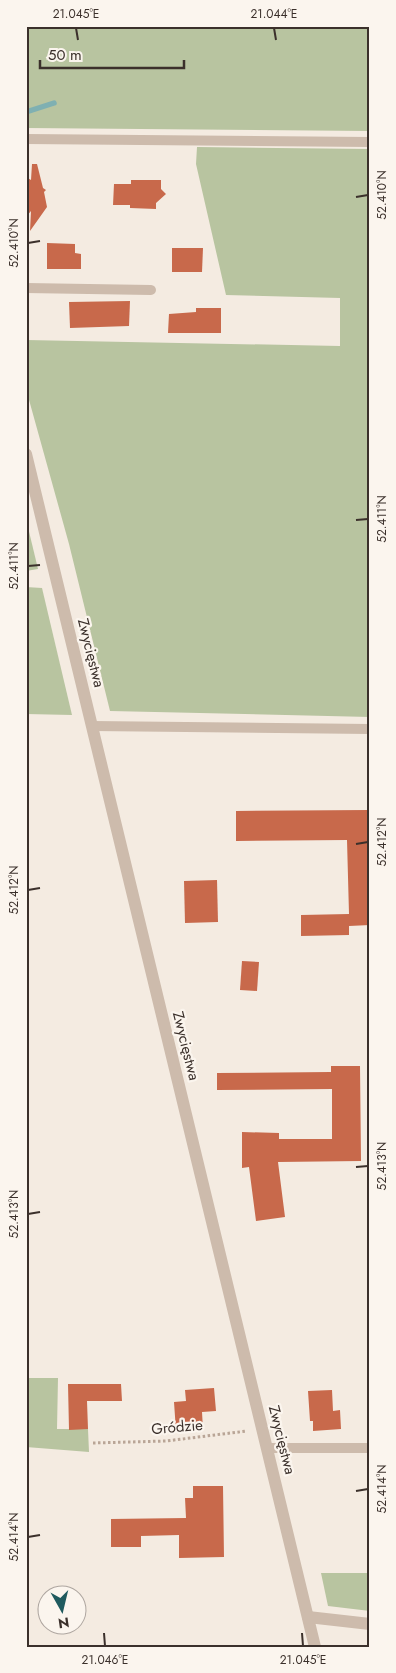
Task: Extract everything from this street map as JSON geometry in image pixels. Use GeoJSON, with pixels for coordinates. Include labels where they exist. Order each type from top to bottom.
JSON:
{"type":"FeatureCollection","features":[{"type":"Feature","properties":{"kind":"street","name":"Zwycięstwa"},"geometry":{"type":"LineString","coordinates":[[26,454],[315,1647]]}},
{"type":"Feature","properties":{"kind":"street"},"geometry":{"type":"LineString","coordinates":[[308,1617],[370,1624]]}},
{"type":"Feature","properties":{"kind":"lane"},"geometry":{"type":"LineString","coordinates":[[26,139],[370,142]]}},
{"type":"Feature","properties":{"kind":"lane"},"geometry":{"type":"LineString","coordinates":[[26,288],[151,290]]}},
{"type":"Feature","properties":{"kind":"lane"},"geometry":{"type":"LineString","coordinates":[[92,726],[370,729]]}},
{"type":"Feature","properties":{"kind":"lane"},"geometry":{"type":"LineString","coordinates":[[267,1448],[370,1448]]}},
{"type":"Feature","properties":{"kind":"path","name":"Gródzie"},"geometry":{"type":"LineString","coordinates":[[93,1443],[166,1440],[263,1430]]}},
{"type":"Feature","properties":{"kind":"green space"},"geometry":{"type":"Polygon","coordinates":[[[26,26],[370,26],[370,131],[26,128],[26,26]]]}},
{"type":"Feature","properties":{"kind":"green space"},"geometry":{"type":"Polygon","coordinates":[[[197,147],[370,149],[370,717],[110,711],[69,544],[26,389],[26,340],[340,346],[340,298],[226,295],[196,164],[197,147]]]}},
{"type":"Feature","properties":{"kind":"green space"},"geometry":{"type":"Polygon","coordinates":[[[26,519],[38,569],[26,571],[26,519]]]}},
{"type":"Feature","properties":{"kind":"green space"},"geometry":{"type":"Polygon","coordinates":[[[26,587],[42,588],[72,715],[26,714],[26,587]]]}},
{"type":"Feature","properties":{"kind":"green space"},"geometry":{"type":"Polygon","coordinates":[[[26,1378],[58,1378],[57,1429],[88,1429],[89,1452],[26,1447],[26,1378]]]}},
{"type":"Feature","properties":{"kind":"green space"},"geometry":{"type":"Polygon","coordinates":[[[321,1573],[370,1573],[370,1611],[328,1606],[321,1573]]]}},
{"type":"Feature","properties":{"kind":"building"},"geometry":{"type":"Polygon","coordinates":[[[32,164],[37,164],[43,188],[46,190],[44,192],[47,207],[30,231],[31,211],[26,217],[26,177],[31,180],[32,164]]]}},
{"type":"Feature","properties":{"kind":"building"},"geometry":{"type":"Polygon","coordinates":[[[131,180],[161,180],[161,189],[166,194],[156,203],[156,209],[130,208],[130,205],[113,205],[114,184],[131,184],[131,180]]]}},
{"type":"Feature","properties":{"kind":"building"},"geometry":{"type":"Polygon","coordinates":[[[47,243],[75,244],[75,253],[81,254],[81,269],[47,269],[47,243]]]}},
{"type":"Feature","properties":{"kind":"building"},"geometry":{"type":"Polygon","coordinates":[[[172,248],[203,248],[202,272],[172,272],[172,248]]]}},
{"type":"Feature","properties":{"kind":"building"},"geometry":{"type":"Polygon","coordinates":[[[130,301],[129,326],[70,328],[69,302],[130,301]]]}},
{"type":"Feature","properties":{"kind":"building"},"geometry":{"type":"Polygon","coordinates":[[[196,308],[221,308],[221,333],[168,333],[169,314],[196,312],[196,308]]]}},
{"type":"Feature","properties":{"kind":"building"},"geometry":{"type":"Polygon","coordinates":[[[370,810],[370,925],[349,926],[349,935],[301,936],[301,915],[349,914],[347,840],[236,841],[236,811],[370,810]]]}},
{"type":"Feature","properties":{"kind":"building"},"geometry":{"type":"Polygon","coordinates":[[[217,880],[218,922],[185,923],[184,881],[217,880]]]}},
{"type":"Feature","properties":{"kind":"building"},"geometry":{"type":"Polygon","coordinates":[[[242,961],[259,962],[257,991],[240,990],[242,961]]]}},
{"type":"Feature","properties":{"kind":"building"},"geometry":{"type":"Polygon","coordinates":[[[331,1066],[360,1066],[361,1161],[278,1162],[285,1217],[256,1221],[249,1167],[242,1168],[242,1132],[279,1133],[279,1139],[332,1139],[332,1089],[217,1090],[217,1073],[331,1072],[331,1066]]]}},
{"type":"Feature","properties":{"kind":"building"},"geometry":{"type":"Polygon","coordinates":[[[68,1384],[121,1384],[122,1401],[87,1401],[88,1429],[69,1430],[68,1384]]]}},
{"type":"Feature","properties":{"kind":"building"},"geometry":{"type":"Polygon","coordinates":[[[214,1388],[216,1411],[202,1412],[203,1429],[176,1431],[174,1402],[186,1401],[185,1390],[214,1388]]]}},
{"type":"Feature","properties":{"kind":"building"},"geometry":{"type":"Polygon","coordinates":[[[332,1390],[333,1411],[340,1410],[341,1429],[313,1431],[313,1421],[310,1421],[308,1391],[332,1390]]]}},
{"type":"Feature","properties":{"kind":"building"},"geometry":{"type":"Polygon","coordinates":[[[193,1486],[223,1486],[224,1557],[179,1558],[179,1535],[141,1536],[141,1547],[111,1547],[111,1519],[186,1518],[185,1498],[193,1498],[193,1486]]]}},
{"type":"Feature","properties":{"kind":"waterway"},"geometry":{"type":"LineString","coordinates":[[26,112],[54,103]]}}]}
